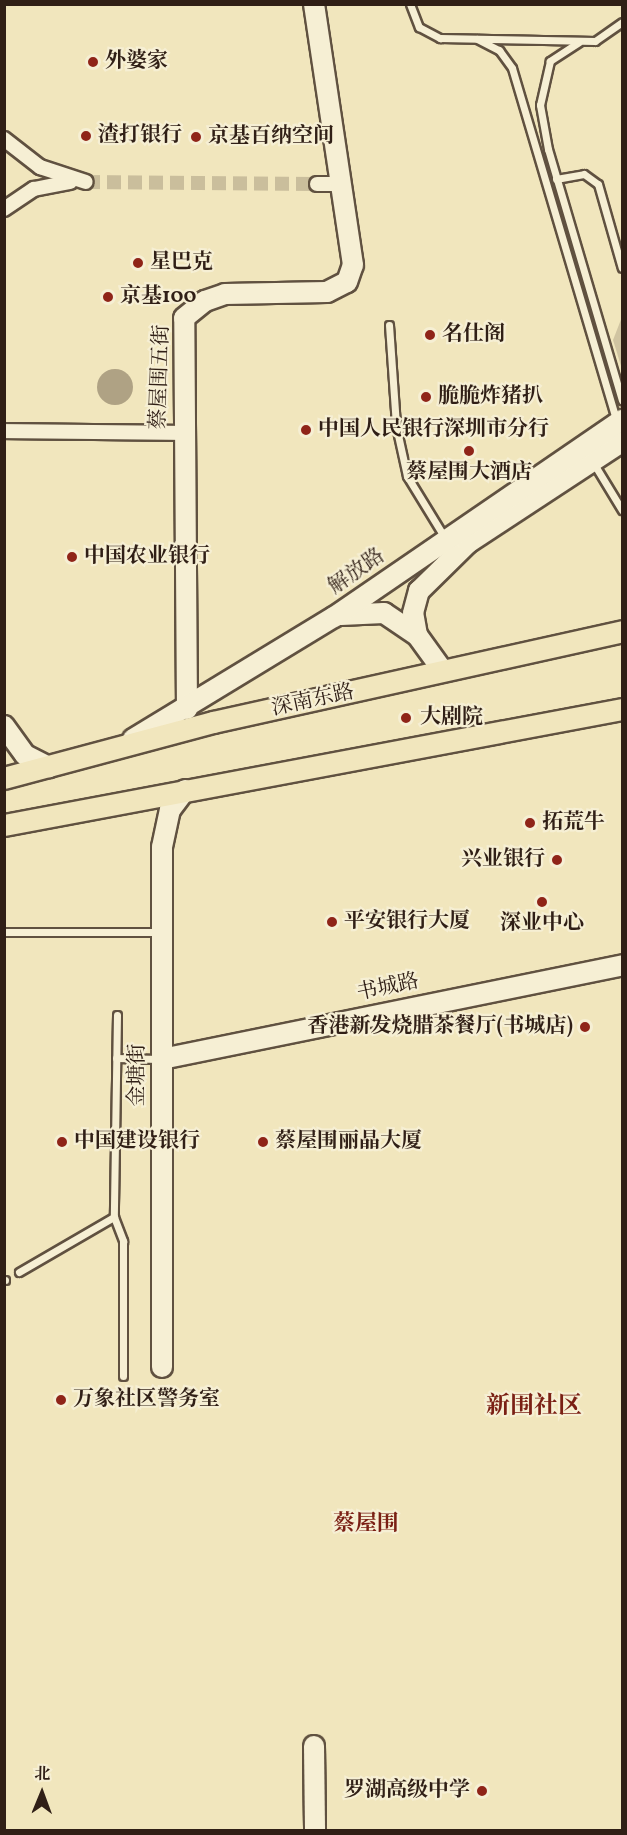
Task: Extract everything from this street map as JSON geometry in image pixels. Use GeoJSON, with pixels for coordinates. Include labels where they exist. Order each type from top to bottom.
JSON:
{"type":"FeatureCollection","features":[{"type":"Feature","properties":{"kind":"main road","name":"深南东路"},"geometry":{"type":"LineString","coordinates":[[4,778],[111,752],[213,722],[622,631]]}},
{"type":"Feature","properties":{"kind":"main road"},"geometry":{"type":"LineString","coordinates":[[4,825],[622,709]]}},
{"type":"Feature","properties":{"kind":"street","name":"蔡屋围五街"},"geometry":{"type":"LineString","coordinates":[[187,709],[182,433],[184,318],[205,301],[225,294],[327,292],[347,282],[353,265],[314,4]]}},
{"type":"Feature","properties":{"kind":"street"},"geometry":{"type":"LineString","coordinates":[[4,139],[40,167],[86,182],[34,189],[4,209]]}},
{"type":"Feature","properties":{"kind":"street"},"geometry":{"type":"LineString","coordinates":[[317,184],[342,184]]}},
{"type":"Feature","properties":{"kind":"street","name":"解放路"},"geometry":{"type":"LineString","coordinates":[[111,752],[187,709],[334,617],[445,538],[620,421]]}},
{"type":"Feature","properties":{"kind":"street"},"geometry":{"type":"LineString","coordinates":[[4,431],[182,433]]}},
{"type":"Feature","properties":{"kind":"street"},"geometry":{"type":"LineString","coordinates":[[417,635],[415,602],[428,580],[468,543],[622,442]]}},
{"type":"Feature","properties":{"kind":"street"},"geometry":{"type":"LineString","coordinates":[[334,617],[384,613],[417,635],[443,671]]}},
{"type":"Feature","properties":{"kind":"street"},"geometry":{"type":"LineString","coordinates":[[4,726],[25,755],[49,767]]}},
{"type":"Feature","properties":{"kind":"street","name":"金塘街"},"geometry":{"type":"LineString","coordinates":[[162,1367],[163,834],[170,810],[185,790]]}},
{"type":"Feature","properties":{"kind":"street","name":"书城路"},"geometry":{"type":"LineString","coordinates":[[162,1059],[622,964]]}},
{"type":"Feature","properties":{"kind":"street"},"geometry":{"type":"LineString","coordinates":[[314,1746],[315,1830]]}},
{"type":"Feature","properties":{"kind":"lane"},"geometry":{"type":"LineString","coordinates":[[410,4],[419,27],[431,36],[579,42],[602,40],[622,22]]}},
{"type":"Feature","properties":{"kind":"lane"},"geometry":{"type":"LineString","coordinates":[[477,39],[499,51],[512,68],[620,421]]}},
{"type":"Feature","properties":{"kind":"lane"},"geometry":{"type":"LineString","coordinates":[[579,42],[550,61],[541,87],[556,179],[622,400]]}},
{"type":"Feature","properties":{"kind":"lane"},"geometry":{"type":"LineString","coordinates":[[556,179],[584,174],[597,184],[622,268]]}},
{"type":"Feature","properties":{"kind":"lane"},"geometry":{"type":"LineString","coordinates":[[389,325],[396,426],[407,476],[445,538]]}},
{"type":"Feature","properties":{"kind":"lane"},"geometry":{"type":"LineString","coordinates":[[593,461],[622,510]]}},
{"type":"Feature","properties":{"kind":"lane"},"geometry":{"type":"LineString","coordinates":[[4,932],[162,932]]}},
{"type":"Feature","properties":{"kind":"lane"},"geometry":{"type":"LineString","coordinates":[[117,1015],[114,1217],[123,1241],[123,1376]]}},
{"type":"Feature","properties":{"kind":"lane"},"geometry":{"type":"LineString","coordinates":[[116,1058],[162,1059]]}},
{"type":"Feature","properties":{"kind":"lane"},"geometry":{"type":"LineString","coordinates":[[19,1272],[114,1217]]}},
{"type":"Feature","properties":{"kind":"shaded area"},"geometry":{"type":"Polygon","coordinates":[[[622,317],[622,369],[613,340],[622,317]]]}},
{"type":"Feature","properties":{"kind":"shaded area"},"geometry":{"type":"Polygon","coordinates":[[[115,369],[128,374],[133,387],[128,400],[115,405],[102,400],[97,387],[102,374],[115,369]]]}},
{"type":"Feature","properties":{"kind":"tunnel"},"geometry":{"type":"LineString","coordinates":[[86,182],[317,184]]}},
{"type":"Feature","properties":{"kind":"place","name":"外婆家"},"geometry":{"type":"Point","coordinates":[93,62]}},
{"type":"Feature","properties":{"kind":"place","name":"渣打银行"},"geometry":{"type":"Point","coordinates":[86,136]}},
{"type":"Feature","properties":{"kind":"place","name":"京基百纳空间"},"geometry":{"type":"Point","coordinates":[196,137]}},
{"type":"Feature","properties":{"kind":"place","name":"星巴克"},"geometry":{"type":"Point","coordinates":[138,263]}},
{"type":"Feature","properties":{"kind":"place","name":"京基100"},"geometry":{"type":"Point","coordinates":[108,297]}},
{"type":"Feature","properties":{"kind":"place","name":"名仕阁"},"geometry":{"type":"Point","coordinates":[430,335]}},
{"type":"Feature","properties":{"kind":"place","name":"脆脆炸猪扒"},"geometry":{"type":"Point","coordinates":[426,397]}},
{"type":"Feature","properties":{"kind":"place","name":"中国人民银行深圳市分行"},"geometry":{"type":"Point","coordinates":[306,430]}},
{"type":"Feature","properties":{"kind":"place","name":"蔡屋围大酒店"},"geometry":{"type":"Point","coordinates":[469,451]}},
{"type":"Feature","properties":{"kind":"place","name":"中国农业银行"},"geometry":{"type":"Point","coordinates":[72,557]}},
{"type":"Feature","properties":{"kind":"place","name":"大剧院"},"geometry":{"type":"Point","coordinates":[406,718]}},
{"type":"Feature","properties":{"kind":"place","name":"拓荒牛"},"geometry":{"type":"Point","coordinates":[530,823]}},
{"type":"Feature","properties":{"kind":"place","name":"兴业银行"},"geometry":{"type":"Point","coordinates":[557,860]}},
{"type":"Feature","properties":{"kind":"place","name":"深业中心"},"geometry":{"type":"Point","coordinates":[542,902]}},
{"type":"Feature","properties":{"kind":"place","name":"平安银行大厦"},"geometry":{"type":"Point","coordinates":[332,922]}},
{"type":"Feature","properties":{"kind":"place","name":"香港新发烧腊茶餐厅(书城店)"},"geometry":{"type":"Point","coordinates":[585,1027]}},
{"type":"Feature","properties":{"kind":"place","name":"中国建设银行"},"geometry":{"type":"Point","coordinates":[62,1142]}},
{"type":"Feature","properties":{"kind":"place","name":"蔡屋围丽晶大厦"},"geometry":{"type":"Point","coordinates":[263,1142]}},
{"type":"Feature","properties":{"kind":"place","name":"万象社区警务室"},"geometry":{"type":"Point","coordinates":[61,1400]}},
{"type":"Feature","properties":{"kind":"place","name":"罗湖高级中学"},"geometry":{"type":"Point","coordinates":[482,1791]}},
{"type":"Feature","properties":{"kind":"district","name":"新围社区"},"geometry":{"type":"Point","coordinates":[534,1408]}},
{"type":"Feature","properties":{"kind":"district","name":"蔡屋围"},"geometry":{"type":"Point","coordinates":[366,1525]}}]}
